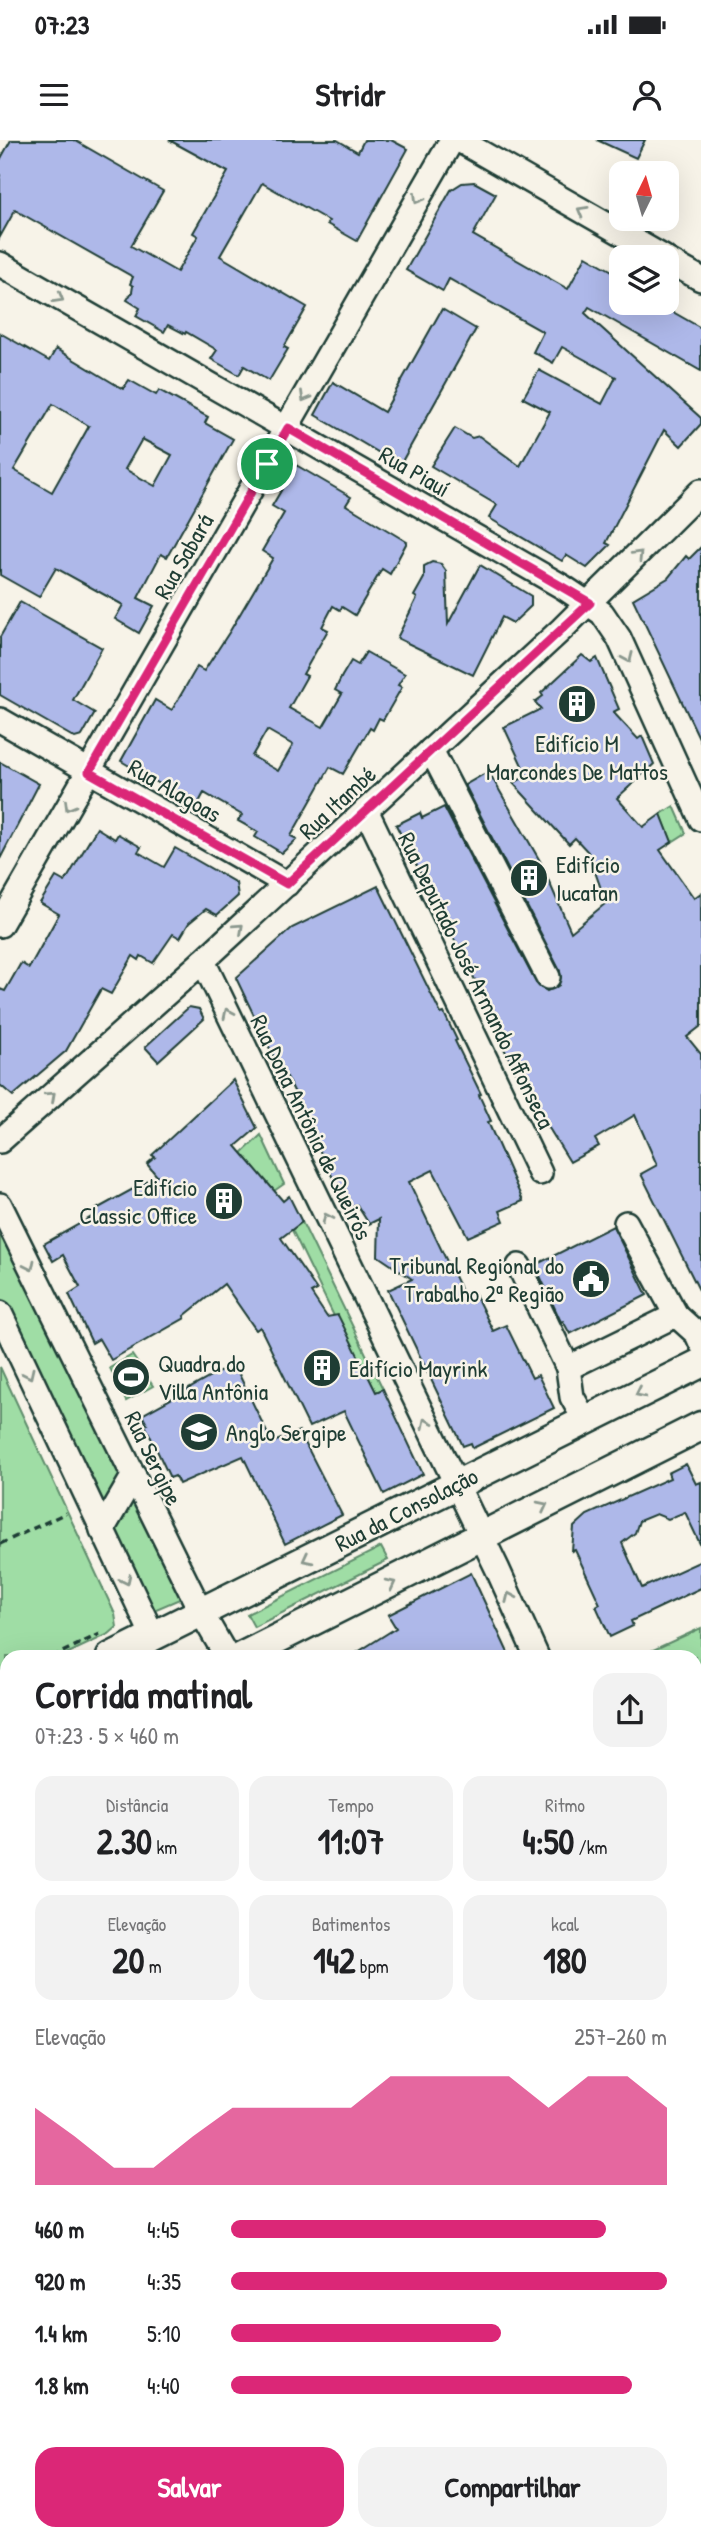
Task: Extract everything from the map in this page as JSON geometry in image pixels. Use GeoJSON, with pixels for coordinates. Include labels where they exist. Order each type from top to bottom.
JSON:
{"type":"FeatureCollection","features":[{"type":"Feature","properties":{"kind":"main road","name":"Rua da Consolação"},"geometry":{"type":"LineString","coordinates":[[106,1646],[153,1636],[701,1363]]}},
{"type":"Feature","properties":{"kind":"main road"},"geometry":{"type":"LineString","coordinates":[[256,1650],[701,1426]]}},
{"type":"Feature","properties":{"kind":"street","name":"Rua Sabará"},"geometry":{"type":"LineString","coordinates":[[0,925],[452,140]]}},
{"type":"Feature","properties":{"kind":"street"},"geometry":{"type":"LineString","coordinates":[[459,140],[642,245]]}},
{"type":"Feature","properties":{"kind":"street","name":"Rua Piauí"},"geometry":{"type":"LineString","coordinates":[[0,264],[590,603],[611,623],[620,638],[701,819]]}},
{"type":"Feature","properties":{"kind":"street"},"geometry":{"type":"LineString","coordinates":[[679,266],[701,279]]}},
{"type":"Feature","properties":{"kind":"street","name":"Rua Itambé"},"geometry":{"type":"LineString","coordinates":[[0,1142],[287,884],[590,603],[701,491]]}},
{"type":"Feature","properties":{"kind":"street","name":"Rua Alagoas"},"geometry":{"type":"LineString","coordinates":[[0,720],[287,884]]}},
{"type":"Feature","properties":{"kind":"street"},"geometry":{"type":"LineString","coordinates":[[431,750],[548,977]]}},
{"type":"Feature","properties":{"kind":"street","name":"Rua Deputado José Armando Affonseca"},"geometry":{"type":"LineString","coordinates":[[366,810],[540,1173]]}},
{"type":"Feature","properties":{"kind":"street","name":"Rua Dona Antônia de Queirós"},"geometry":{"type":"LineString","coordinates":[[202,961],[482,1537],[534,1650]]}},
{"type":"Feature","properties":{"kind":"street","name":"Rua Sergipe"},"geometry":{"type":"LineString","coordinates":[[0,1205],[201,1612],[223,1650]]}},
{"type":"Feature","properties":{"kind":"street"},"geometry":{"type":"LineString","coordinates":[[626,1223],[676,1315],[697,1334],[701,1343]]}},
{"type":"Feature","properties":{"kind":"street"},"geometry":{"type":"LineString","coordinates":[[519,1266],[568,1368],[572,1397],[585,1420]]}},
{"type":"Feature","properties":{"kind":"street"},"geometry":{"type":"LineString","coordinates":[[0,1313],[153,1636]]}},
{"type":"Feature","properties":{"kind":"street"},"geometry":{"type":"LineString","coordinates":[[568,1368],[676,1315]]}},
{"type":"Feature","properties":{"kind":"street"},"geometry":{"type":"LineString","coordinates":[[102,1530],[134,1475]]}},
{"type":"Feature","properties":{"kind":"path"},"geometry":{"type":"LineString","coordinates":[[0,1544],[66,1513]]}},
{"type":"Feature","properties":{"kind":"path"},"geometry":{"type":"LineString","coordinates":[[86,1650],[106,1646]]}},
{"type":"Feature","properties":{"kind":"green space"},"geometry":{"type":"Polygon","coordinates":[[[674,806],[686,833],[672,842],[661,814],[674,806]]]}},
{"type":"Feature","properties":{"kind":"green space"},"geometry":{"type":"Polygon","coordinates":[[[261,1135],[284,1184],[274,1191],[242,1153],[261,1135]]]}},
{"type":"Feature","properties":{"kind":"green space"},"geometry":{"type":"Polygon","coordinates":[[[0,1220],[124,1480],[103,1520],[0,1298],[0,1220]]]}},
{"type":"Feature","properties":{"kind":"green space"},"geometry":{"type":"Polygon","coordinates":[[[302,1222],[383,1389],[372,1394],[292,1230],[302,1222]]]}},
{"type":"Feature","properties":{"kind":"green space","name":"Quadra do Villa Antônia"},"geometry":{"type":"Polygon","coordinates":[[[132,1355],[153,1386],[126,1401],[110,1368],[132,1355]]]}},
{"type":"Feature","properties":{"kind":"green space"},"geometry":{"type":"Polygon","coordinates":[[[0,1367],[115,1614],[117,1627],[109,1634],[75,1650],[0,1650],[0,1367]]]}},
{"type":"Feature","properties":{"kind":"green space"},"geometry":{"type":"Polygon","coordinates":[[[130,1488],[182,1598],[147,1613],[108,1528],[130,1488]]]}},
{"type":"Feature","properties":{"kind":"green space"},"geometry":{"type":"Polygon","coordinates":[[[381,1547],[388,1560],[254,1627],[247,1614],[381,1547]]]}},
{"type":"Feature","properties":{"kind":"green space"},"geometry":{"type":"Polygon","coordinates":[[[701,1628],[701,1650],[653,1650],[701,1628]]]}},
{"type":"Feature","properties":{"kind":"building"},"geometry":{"type":"Polygon","coordinates":[[[11,140],[74,140],[163,191],[131,246],[177,272],[198,236],[193,233],[228,172],[169,140],[337,140],[358,152],[364,140],[391,140],[408,149],[357,241],[327,224],[329,221],[262,183],[220,256],[307,307],[284,347],[288,349],[269,381],[244,366],[239,375],[211,359],[217,350],[186,332],[185,334],[168,325],[164,332],[136,316],[140,308],[127,300],[132,292],[133,286],[130,284],[133,277],[15,210],[0,237],[0,160],[11,140]]]}},
{"type":"Feature","properties":{"kind":"building"},"geometry":{"type":"Polygon","coordinates":[[[597,140],[645,140],[636,158],[597,140]]]}},
{"type":"Feature","properties":{"kind":"building"},"geometry":{"type":"Polygon","coordinates":[[[474,182],[496,194],[473,235],[568,289],[586,256],[609,269],[609,315],[678,315],[701,328],[701,371],[589,307],[585,313],[701,418],[701,424],[681,446],[664,430],[606,543],[610,545],[587,568],[566,555],[562,561],[489,518],[497,505],[431,466],[455,428],[472,438],[479,436],[520,466],[550,412],[523,398],[539,370],[602,404],[616,377],[562,347],[553,363],[533,352],[543,332],[449,279],[443,291],[406,270],[451,190],[462,183],[474,182]]]}},
{"type":"Feature","properties":{"kind":"building"},"geometry":{"type":"Polygon","coordinates":[[[442,309],[476,329],[400,465],[315,415],[333,382],[384,412],[442,309]]]}},
{"type":"Feature","properties":{"kind":"building"},"geometry":{"type":"Polygon","coordinates":[[[0,333],[49,361],[56,349],[123,389],[129,380],[156,395],[159,390],[208,417],[205,423],[233,439],[167,557],[161,554],[138,598],[154,606],[139,633],[115,619],[123,605],[56,568],[39,597],[0,575],[0,333]],[[53,404],[14,470],[52,492],[89,426],[53,404]],[[142,439],[125,469],[155,486],[172,455],[142,439]]]}},
{"type":"Feature","properties":{"kind":"building"},"geometry":{"type":"Polygon","coordinates":[[[296,465],[351,497],[346,505],[407,542],[390,574],[382,569],[355,615],[342,607],[340,610],[333,606],[322,627],[328,630],[303,674],[307,676],[289,708],[323,727],[342,694],[335,690],[342,676],[351,661],[358,665],[366,652],[405,674],[398,685],[402,687],[383,720],[379,718],[373,730],[370,728],[343,774],[330,767],[291,836],[297,839],[282,853],[255,837],[258,832],[238,821],[242,815],[204,793],[197,806],[121,761],[155,700],[172,710],[197,667],[204,671],[230,631],[273,558],[262,551],[284,513],[272,506],[296,465]],[[267,730],[252,756],[278,771],[293,745],[267,730]]]}},
{"type":"Feature","properties":{"kind":"building"},"geometry":{"type":"Polygon","coordinates":[[[701,547],[701,742],[633,599],[668,578],[686,556],[689,559],[701,547]]]}},
{"type":"Feature","properties":{"kind":"building"},"geometry":{"type":"Polygon","coordinates":[[[432,562],[441,564],[446,571],[448,624],[480,565],[531,596],[531,606],[513,623],[502,617],[473,675],[397,638],[417,598],[414,596],[424,578],[424,566],[432,562]]]}},
{"type":"Feature","properties":{"kind":"building"},"geometry":{"type":"Polygon","coordinates":[[[20,602],[102,648],[73,700],[95,713],[82,736],[75,738],[0,695],[0,637],[20,602]]]}},
{"type":"Feature","properties":{"kind":"building"},"geometry":{"type":"Polygon","coordinates":[[[582,655],[591,662],[597,658],[619,709],[613,712],[638,739],[642,736],[654,764],[617,798],[643,827],[661,814],[672,842],[660,850],[694,898],[701,893],[701,1026],[687,1037],[701,1054],[701,1294],[641,1174],[657,1165],[635,1115],[595,1139],[599,1146],[570,1162],[547,1125],[528,1085],[524,1087],[498,1037],[503,1035],[396,825],[420,813],[422,818],[444,807],[536,983],[547,991],[559,985],[560,971],[465,785],[484,774],[490,774],[540,861],[571,932],[606,903],[588,852],[575,838],[569,844],[513,783],[527,776],[504,727],[541,709],[535,702],[543,696],[541,693],[582,655]]]}},
{"type":"Feature","properties":{"kind":"building"},"geometry":{"type":"Polygon","coordinates":[[[0,762],[39,784],[0,859],[0,762]]]}},
{"type":"Feature","properties":{"kind":"building"},"geometry":{"type":"Polygon","coordinates":[[[97,828],[115,839],[118,834],[141,847],[138,852],[164,867],[175,848],[236,883],[238,896],[217,915],[206,909],[189,923],[180,938],[173,934],[153,963],[141,956],[139,960],[133,956],[111,994],[101,989],[66,1051],[13,1096],[0,1085],[0,989],[5,991],[21,963],[29,968],[59,914],[40,903],[56,877],[65,882],[97,828]]]}},
{"type":"Feature","properties":{"kind":"building"},"geometry":{"type":"Polygon","coordinates":[[[378,886],[441,1014],[444,1013],[457,1040],[455,1041],[481,1094],[479,1095],[491,1121],[488,1122],[523,1201],[500,1211],[504,1221],[468,1237],[433,1170],[409,1182],[464,1297],[474,1292],[493,1331],[506,1325],[532,1378],[538,1375],[554,1408],[473,1448],[471,1443],[463,1446],[388,1290],[412,1279],[378,1256],[379,1219],[369,1224],[357,1205],[348,1209],[312,1135],[315,1134],[287,1077],[284,1078],[236,978],[292,928],[378,886]]]}},
{"type":"Feature","properties":{"kind":"building"},"geometry":{"type":"Polygon","coordinates":[[[189,1007],[199,1009],[204,1019],[158,1061],[145,1047],[189,1007]]]}},
{"type":"Feature","properties":{"kind":"building"},"geometry":{"type":"Polygon","coordinates":[[[233,1080],[257,1128],[236,1146],[283,1201],[289,1196],[302,1222],[281,1238],[317,1290],[311,1293],[327,1317],[338,1315],[376,1392],[383,1389],[423,1474],[384,1494],[344,1411],[309,1427],[260,1327],[256,1330],[224,1284],[184,1316],[185,1318],[111,1360],[99,1339],[92,1343],[69,1294],[80,1287],[63,1255],[53,1261],[44,1244],[95,1215],[93,1211],[157,1176],[147,1164],[155,1157],[152,1155],[233,1080]]]}},
{"type":"Feature","properties":{"kind":"building","name":"Tribunal Regional do Trabalho 2ª Região"},"geometry":{"type":"Polygon","coordinates":[[[613,1226],[647,1295],[570,1334],[563,1321],[561,1322],[535,1265],[613,1226]]]}},
{"type":"Feature","properties":{"kind":"building"},"geometry":{"type":"Polygon","coordinates":[[[234,1364],[272,1443],[299,1431],[342,1515],[285,1544],[243,1456],[179,1484],[175,1476],[170,1478],[142,1415],[234,1364]]]}},
{"type":"Feature","properties":{"kind":"building"},"geometry":{"type":"Polygon","coordinates":[[[686,1464],[696,1484],[701,1482],[701,1546],[685,1512],[668,1519],[656,1514],[639,1521],[635,1533],[622,1543],[642,1588],[701,1561],[701,1588],[631,1621],[633,1626],[610,1637],[596,1606],[600,1604],[575,1550],[572,1551],[574,1527],[587,1515],[670,1478],[668,1473],[686,1464]]]}},
{"type":"Feature","properties":{"kind":"building"},"geometry":{"type":"Polygon","coordinates":[[[471,1573],[507,1650],[361,1650],[396,1628],[388,1615],[471,1573]]]}},
{"type":"Feature","properties":{"kind":"place","name":"Edifício M Marcondes De Mattos"},"geometry":{"type":"Point","coordinates":[577,704]}},
{"type":"Feature","properties":{"kind":"place","name":"Edifício Iucatan"},"geometry":{"type":"Point","coordinates":[529,878]}},
{"type":"Feature","properties":{"kind":"place","name":"Edifício Classic Office"},"geometry":{"type":"Point","coordinates":[224,1201]}},
{"type":"Feature","properties":{"kind":"place","name":"Tribunal Regional do Trabalho 2ª Região"},"geometry":{"type":"Point","coordinates":[591,1279]}},
{"type":"Feature","properties":{"kind":"place","name":"Edifício Mayrink"},"geometry":{"type":"Point","coordinates":[322,1368]}},
{"type":"Feature","properties":{"kind":"place","name":"Quadra do Villa Antônia"},"geometry":{"type":"Point","coordinates":[131,1377]}},
{"type":"Feature","properties":{"kind":"place","name":"Anglo Sergipe"},"geometry":{"type":"Point","coordinates":[199,1432]}},
{"type":"Feature","properties":{"kind":"route"},"geometry":{"type":"LineString","coordinates":[[288,428],[590,603],[287,884],[89,772],[267,464],[288,428]]}}]}
